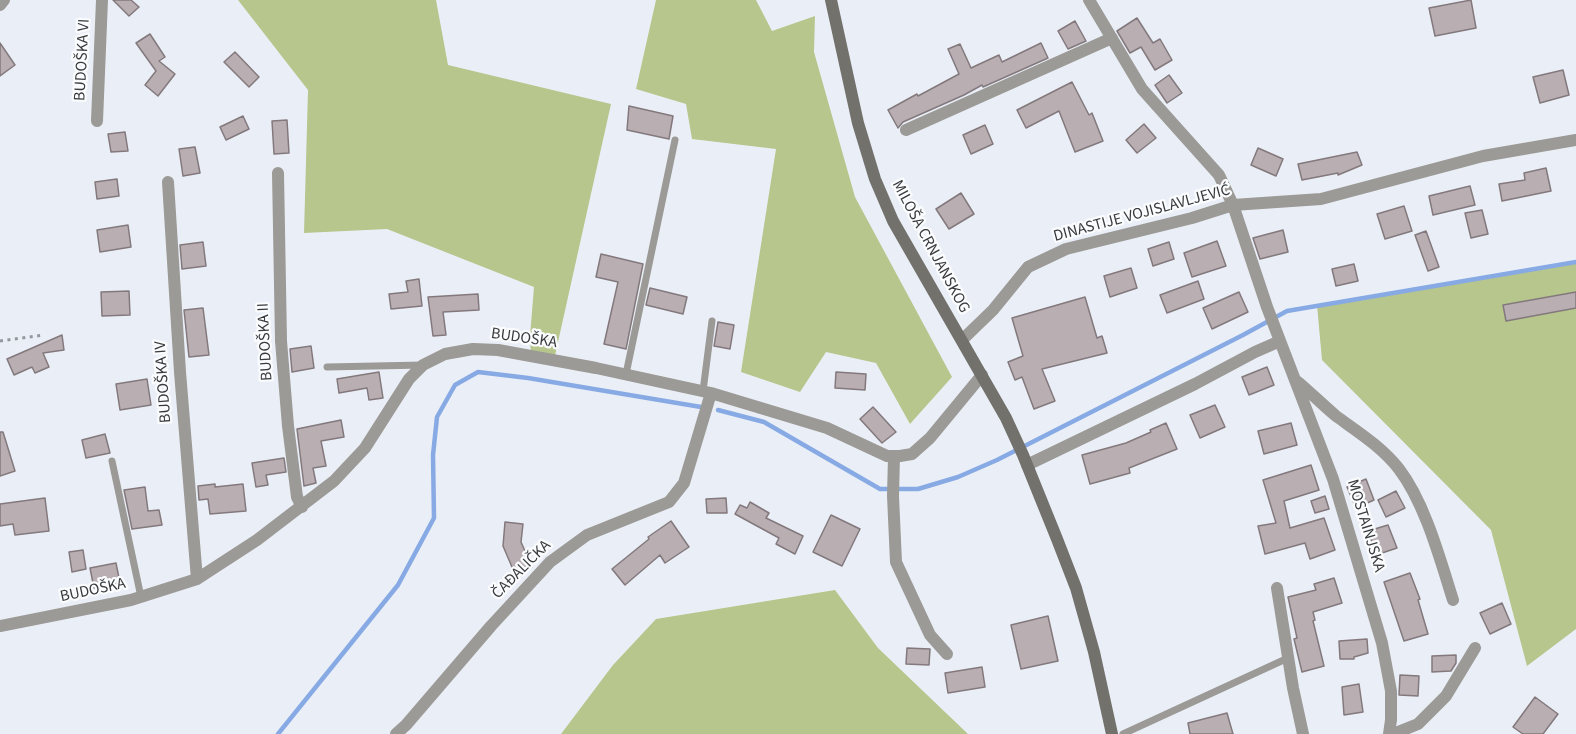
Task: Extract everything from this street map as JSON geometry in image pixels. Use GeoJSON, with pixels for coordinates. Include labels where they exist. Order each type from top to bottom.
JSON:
{"type":"FeatureCollection","features":[{"type":"Feature","properties":{"kind":"main road","name":"MILOŠA CRNJANSKOG"},"geometry":{"type":"LineString","coordinates":[[831,0],[858,123],[875,179],[898,228],[1012,429],[1025,460]]}},
{"type":"Feature","properties":{"kind":"main road"},"geometry":{"type":"LineString","coordinates":[[1025,460],[1078,596],[1094,652],[1112,734]]}},
{"type":"Feature","properties":{"kind":"street"},"geometry":{"type":"LineString","coordinates":[[0,5],[4,0]]}},
{"type":"Feature","properties":{"kind":"street","name":"BUDOŠKA VI"},"geometry":{"type":"LineString","coordinates":[[97,121],[102,0]]}},
{"type":"Feature","properties":{"kind":"street"},"geometry":{"type":"LineString","coordinates":[[1089,0],[1142,89],[1219,176],[1233,205]]}},
{"type":"Feature","properties":{"kind":"street"},"geometry":{"type":"LineString","coordinates":[[906,130],[1112,38]]}},
{"type":"Feature","properties":{"kind":"street","name":"DINASTIJE VOJISLAVLJEVIĆ"},"geometry":{"type":"LineString","coordinates":[[962,340],[993,310],[1028,267],[1066,249],[1192,218],[1233,205],[1321,199],[1483,156],[1576,140]]}},
{"type":"Feature","properties":{"kind":"street","name":"BUDOŠKA II"},"geometry":{"type":"LineString","coordinates":[[278,173],[280,341],[297,497],[302,507]]}},
{"type":"Feature","properties":{"kind":"street","name":"BUDOŠKA IV"},"geometry":{"type":"LineString","coordinates":[[168,182],[180,372],[197,579]]}},
{"type":"Feature","properties":{"kind":"street","name":"MOSTAINJSKA"},"geometry":{"type":"LineString","coordinates":[[1233,205],[1267,308],[1333,479],[1382,643],[1391,691],[1391,734]]}},
{"type":"Feature","properties":{"kind":"street"},"geometry":{"type":"LineString","coordinates":[[1025,460],[1195,384],[1279,338]]}},
{"type":"Feature","properties":{"kind":"street","name":"BUDOŠKA"},"geometry":{"type":"LineString","coordinates":[[0,626],[131,600],[197,579],[257,540],[334,480],[365,448],[409,379],[423,365],[445,354],[473,349],[498,350],[707,392],[827,428],[887,456],[894,456]]}},
{"type":"Feature","properties":{"kind":"street"},"geometry":{"type":"LineString","coordinates":[[947,654],[930,635],[896,562],[894,456],[912,454],[930,438],[982,375]]}},
{"type":"Feature","properties":{"kind":"street"},"geometry":{"type":"LineString","coordinates":[[1295,379],[1334,414],[1380,449],[1399,469],[1414,493],[1434,539],[1453,600]]}},
{"type":"Feature","properties":{"kind":"street","name":"ČAĐALIČKA"},"geometry":{"type":"LineString","coordinates":[[396,734],[550,562],[587,536],[669,502],[684,483],[707,392]]}},
{"type":"Feature","properties":{"kind":"street"},"geometry":{"type":"LineString","coordinates":[[1277,588],[1303,734]]}},
{"type":"Feature","properties":{"kind":"street"},"geometry":{"type":"LineString","coordinates":[[1391,734],[1418,724],[1446,696],[1475,648]]}},
{"type":"Feature","properties":{"kind":"lane"},"geometry":{"type":"LineString","coordinates":[[627,375],[675,140]]}},
{"type":"Feature","properties":{"kind":"lane"},"geometry":{"type":"LineString","coordinates":[[707,392],[712,321]]}},
{"type":"Feature","properties":{"kind":"lane"},"geometry":{"type":"LineString","coordinates":[[327,367],[423,365]]}},
{"type":"Feature","properties":{"kind":"lane"},"geometry":{"type":"LineString","coordinates":[[112,461],[141,597]]}},
{"type":"Feature","properties":{"kind":"lane"},"geometry":{"type":"LineString","coordinates":[[1123,734],[1288,658]]}},
{"type":"Feature","properties":{"kind":"path"},"geometry":{"type":"LineString","coordinates":[[0,341],[44,335]]}},
{"type":"Feature","properties":{"kind":"green space"},"geometry":{"type":"Polygon","coordinates":[[[238,0],[436,0],[448,65],[611,104],[554,360],[531,356],[530,336],[534,287],[387,229],[304,233],[308,90],[238,0]]]}},
{"type":"Feature","properties":{"kind":"green space"},"geometry":{"type":"Polygon","coordinates":[[[656,0],[756,0],[772,31],[815,16],[814,52],[855,197],[952,377],[910,424],[876,363],[826,352],[800,392],[741,372],[776,149],[692,139],[686,104],[636,89],[656,0]]]}},
{"type":"Feature","properties":{"kind":"green space"},"geometry":{"type":"Polygon","coordinates":[[[1576,262],[1576,629],[1527,666],[1491,530],[1322,360],[1317,305],[1576,262]]]}},
{"type":"Feature","properties":{"kind":"green space"},"geometry":{"type":"Polygon","coordinates":[[[835,590],[878,648],[968,734],[561,734],[613,665],[656,619],[835,590]]]}},
{"type":"Feature","properties":{"kind":"building"},"geometry":{"type":"Polygon","coordinates":[[[113,0],[131,0],[139,7],[129,16],[113,0]]]}},
{"type":"Feature","properties":{"kind":"building"},"geometry":{"type":"Polygon","coordinates":[[[1471,0],[1476,28],[1435,36],[1429,8],[1471,0]]]}},
{"type":"Feature","properties":{"kind":"building"},"geometry":{"type":"Polygon","coordinates":[[[1137,18],[1153,43],[1160,39],[1172,60],[1155,70],[1141,47],[1130,53],[1117,31],[1137,18]]]}},
{"type":"Feature","properties":{"kind":"building"},"geometry":{"type":"Polygon","coordinates":[[[1075,21],[1086,41],[1068,49],[1058,31],[1075,21]]]}},
{"type":"Feature","properties":{"kind":"building"},"geometry":{"type":"Polygon","coordinates":[[[150,34],[165,57],[159,61],[175,74],[158,96],[145,85],[156,71],[136,43],[150,34]]]}},
{"type":"Feature","properties":{"kind":"building"},"geometry":{"type":"Polygon","coordinates":[[[0,43],[15,65],[0,76],[0,43]]]}},
{"type":"Feature","properties":{"kind":"building"},"geometry":{"type":"Polygon","coordinates":[[[1041,43],[1048,58],[983,87],[982,85],[903,122],[898,128],[888,110],[959,74],[948,49],[960,44],[971,68],[999,55],[1002,62],[1041,43]]]}},
{"type":"Feature","properties":{"kind":"building"},"geometry":{"type":"Polygon","coordinates":[[[235,52],[259,77],[249,87],[224,62],[235,52]]]}},
{"type":"Feature","properties":{"kind":"building"},"geometry":{"type":"Polygon","coordinates":[[[1563,70],[1569,95],[1540,103],[1533,77],[1563,70]]]}},
{"type":"Feature","properties":{"kind":"building"},"geometry":{"type":"Polygon","coordinates":[[[1169,75],[1182,93],[1167,103],[1155,85],[1169,75]]]}},
{"type":"Feature","properties":{"kind":"building"},"geometry":{"type":"Polygon","coordinates":[[[1072,82],[1089,115],[1092,113],[1103,141],[1075,152],[1059,111],[1026,128],[1017,110],[1072,82]]]}},
{"type":"Feature","properties":{"kind":"building"},"geometry":{"type":"Polygon","coordinates":[[[629,106],[673,116],[669,139],[627,130],[629,106]]]}},
{"type":"Feature","properties":{"kind":"building"},"geometry":{"type":"Polygon","coordinates":[[[243,116],[249,129],[226,140],[220,127],[243,116]]]}},
{"type":"Feature","properties":{"kind":"building"},"geometry":{"type":"Polygon","coordinates":[[[287,120],[289,153],[274,154],[272,121],[287,120]]]}},
{"type":"Feature","properties":{"kind":"building"},"geometry":{"type":"Polygon","coordinates":[[[1144,124],[1156,138],[1137,153],[1126,140],[1144,124]]]}},
{"type":"Feature","properties":{"kind":"building"},"geometry":{"type":"Polygon","coordinates":[[[985,125],[993,144],[971,154],[963,135],[985,125]]]}},
{"type":"Feature","properties":{"kind":"building"},"geometry":{"type":"Polygon","coordinates":[[[125,132],[128,151],[111,152],[108,134],[125,132]]]}},
{"type":"Feature","properties":{"kind":"building"},"geometry":{"type":"Polygon","coordinates":[[[195,147],[200,173],[183,176],[179,149],[195,147]]]}},
{"type":"Feature","properties":{"kind":"building"},"geometry":{"type":"Polygon","coordinates":[[[1258,148],[1283,159],[1276,176],[1251,165],[1258,148]]]}},
{"type":"Feature","properties":{"kind":"building"},"geometry":{"type":"Polygon","coordinates":[[[1357,152],[1362,165],[1338,175],[1338,173],[1302,180],[1298,164],[1357,152]]]}},
{"type":"Feature","properties":{"kind":"building"},"geometry":{"type":"Polygon","coordinates":[[[1546,168],[1551,191],[1502,201],[1499,184],[1525,180],[1524,173],[1546,168]]]}},
{"type":"Feature","properties":{"kind":"building"},"geometry":{"type":"Polygon","coordinates":[[[117,179],[119,196],[97,199],[95,182],[117,179]]]}},
{"type":"Feature","properties":{"kind":"building"},"geometry":{"type":"Polygon","coordinates":[[[1470,186],[1475,205],[1433,215],[1429,196],[1470,186]]]}},
{"type":"Feature","properties":{"kind":"building"},"geometry":{"type":"Polygon","coordinates":[[[961,193],[974,214],[949,229],[936,209],[961,193]]]}},
{"type":"Feature","properties":{"kind":"building"},"geometry":{"type":"Polygon","coordinates":[[[1404,206],[1412,231],[1385,239],[1377,214],[1404,206]]]}},
{"type":"Feature","properties":{"kind":"building"},"geometry":{"type":"Polygon","coordinates":[[[1482,210],[1488,234],[1471,238],[1465,213],[1482,210]]]}},
{"type":"Feature","properties":{"kind":"building"},"geometry":{"type":"Polygon","coordinates":[[[128,225],[131,247],[100,252],[97,230],[128,225]]]}},
{"type":"Feature","properties":{"kind":"building"},"geometry":{"type":"Polygon","coordinates":[[[1283,230],[1288,252],[1260,259],[1253,238],[1283,230]]]}},
{"type":"Feature","properties":{"kind":"building"},"geometry":{"type":"Polygon","coordinates":[[[1426,231],[1439,267],[1428,271],[1415,235],[1426,231]]]}},
{"type":"Feature","properties":{"kind":"building"},"geometry":{"type":"Polygon","coordinates":[[[1217,241],[1226,266],[1192,277],[1184,253],[1217,241]]]}},
{"type":"Feature","properties":{"kind":"building"},"geometry":{"type":"Polygon","coordinates":[[[203,242],[206,266],[182,269],[180,245],[203,242]]]}},
{"type":"Feature","properties":{"kind":"building"},"geometry":{"type":"Polygon","coordinates":[[[1169,242],[1174,259],[1153,266],[1148,249],[1169,242]]]}},
{"type":"Feature","properties":{"kind":"building"},"geometry":{"type":"Polygon","coordinates":[[[601,254],[643,264],[626,349],[604,344],[618,282],[596,277],[601,254]]]}},
{"type":"Feature","properties":{"kind":"building"},"geometry":{"type":"Polygon","coordinates":[[[1354,264],[1358,281],[1336,286],[1332,269],[1354,264]]]}},
{"type":"Feature","properties":{"kind":"building"},"geometry":{"type":"Polygon","coordinates":[[[1131,268],[1137,288],[1110,297],[1104,276],[1131,268]]]}},
{"type":"Feature","properties":{"kind":"building"},"geometry":{"type":"Polygon","coordinates":[[[419,279],[422,306],[391,309],[389,294],[408,292],[406,281],[419,279]]]}},
{"type":"Feature","properties":{"kind":"building"},"geometry":{"type":"Polygon","coordinates":[[[1198,281],[1204,299],[1167,313],[1160,295],[1198,281]]]}},
{"type":"Feature","properties":{"kind":"building"},"geometry":{"type":"Polygon","coordinates":[[[650,288],[687,297],[683,314],[646,305],[650,288]]]}},
{"type":"Feature","properties":{"kind":"building"},"geometry":{"type":"Polygon","coordinates":[[[129,291],[130,315],[102,316],[101,292],[129,291]]]}},
{"type":"Feature","properties":{"kind":"building"},"geometry":{"type":"Polygon","coordinates":[[[1239,292],[1248,312],[1212,329],[1203,308],[1239,292]]]}},
{"type":"Feature","properties":{"kind":"building"},"geometry":{"type":"Polygon","coordinates":[[[1576,292],[1576,308],[1506,321],[1503,305],[1576,292]]]}},
{"type":"Feature","properties":{"kind":"building"},"geometry":{"type":"Polygon","coordinates":[[[478,294],[479,310],[443,312],[446,335],[433,336],[428,297],[478,294]]]}},
{"type":"Feature","properties":{"kind":"building"},"geometry":{"type":"Polygon","coordinates":[[[1085,297],[1097,338],[1102,336],[1107,353],[1042,369],[1055,401],[1034,409],[1022,377],[1015,380],[1008,362],[1023,356],[1012,318],[1085,297]]]}},
{"type":"Feature","properties":{"kind":"building"},"geometry":{"type":"Polygon","coordinates":[[[203,308],[209,355],[189,357],[184,310],[203,308]]]}},
{"type":"Feature","properties":{"kind":"building"},"geometry":{"type":"Polygon","coordinates":[[[718,322],[734,325],[730,349],[714,346],[718,322]]]}},
{"type":"Feature","properties":{"kind":"building"},"geometry":{"type":"Polygon","coordinates":[[[62,335],[64,350],[43,353],[49,367],[35,373],[32,367],[14,375],[7,359],[62,335]]]}},
{"type":"Feature","properties":{"kind":"building"},"geometry":{"type":"Polygon","coordinates":[[[311,346],[314,368],[292,372],[290,349],[311,346]]]}},
{"type":"Feature","properties":{"kind":"building"},"geometry":{"type":"Polygon","coordinates":[[[1267,367],[1274,385],[1249,395],[1242,377],[1267,367]]]}},
{"type":"Feature","properties":{"kind":"building"},"geometry":{"type":"Polygon","coordinates":[[[379,372],[383,398],[369,400],[367,388],[339,393],[337,379],[379,372]]]}},
{"type":"Feature","properties":{"kind":"building"},"geometry":{"type":"Polygon","coordinates":[[[836,372],[866,374],[865,390],[835,388],[836,372]]]}},
{"type":"Feature","properties":{"kind":"building"},"geometry":{"type":"Polygon","coordinates":[[[147,379],[151,405],[120,410],[116,384],[147,379]]]}},
{"type":"Feature","properties":{"kind":"building"},"geometry":{"type":"Polygon","coordinates":[[[1215,405],[1225,427],[1200,438],[1190,415],[1215,405]]]}},
{"type":"Feature","properties":{"kind":"building"},"geometry":{"type":"Polygon","coordinates":[[[873,407],[896,432],[882,443],[860,419],[873,407]]]}},
{"type":"Feature","properties":{"kind":"building"},"geometry":{"type":"Polygon","coordinates":[[[341,420],[344,437],[321,441],[326,466],[313,468],[316,483],[304,486],[297,429],[341,420]]]}},
{"type":"Feature","properties":{"kind":"building"},"geometry":{"type":"Polygon","coordinates":[[[1166,423],[1177,449],[1129,468],[1130,473],[1090,484],[1082,455],[1126,443],[1166,423]]]}},
{"type":"Feature","properties":{"kind":"building"},"geometry":{"type":"Polygon","coordinates":[[[1291,423],[1297,445],[1264,454],[1258,431],[1291,423]]]}},
{"type":"Feature","properties":{"kind":"building"},"geometry":{"type":"Polygon","coordinates":[[[0,432],[3,432],[15,471],[0,476],[0,432]]]}},
{"type":"Feature","properties":{"kind":"building"},"geometry":{"type":"Polygon","coordinates":[[[105,434],[110,453],[86,458],[82,440],[105,434]]]}},
{"type":"Feature","properties":{"kind":"building"},"geometry":{"type":"Polygon","coordinates":[[[284,458],[286,472],[266,475],[268,485],[256,487],[252,463],[284,458]]]}},
{"type":"Feature","properties":{"kind":"building"},"geometry":{"type":"Polygon","coordinates":[[[1311,465],[1319,490],[1284,501],[1290,528],[1324,518],[1335,550],[1310,559],[1305,543],[1265,554],[1258,526],[1276,523],[1263,480],[1311,465]]]}},
{"type":"Feature","properties":{"kind":"building"},"geometry":{"type":"Polygon","coordinates":[[[1366,479],[1374,500],[1356,508],[1347,487],[1366,479]]]}},
{"type":"Feature","properties":{"kind":"building"},"geometry":{"type":"Polygon","coordinates":[[[215,484],[215,487],[243,484],[246,511],[210,514],[208,499],[199,500],[198,486],[215,484]]]}},
{"type":"Feature","properties":{"kind":"building"},"geometry":{"type":"Polygon","coordinates":[[[145,487],[148,511],[159,510],[162,525],[132,529],[124,490],[145,487]]]}},
{"type":"Feature","properties":{"kind":"building"},"geometry":{"type":"Polygon","coordinates":[[[1396,491],[1405,508],[1386,517],[1378,500],[1396,491]]]}},
{"type":"Feature","properties":{"kind":"building"},"geometry":{"type":"Polygon","coordinates":[[[1325,496],[1329,509],[1315,513],[1311,501],[1325,496]]]}},
{"type":"Feature","properties":{"kind":"building"},"geometry":{"type":"Polygon","coordinates":[[[45,498],[49,531],[15,535],[13,524],[0,526],[0,504],[45,498]]]}},
{"type":"Feature","properties":{"kind":"building"},"geometry":{"type":"Polygon","coordinates":[[[726,498],[727,513],[707,513],[706,499],[726,498]]]}},
{"type":"Feature","properties":{"kind":"building"},"geometry":{"type":"Polygon","coordinates":[[[750,502],[769,513],[766,518],[803,536],[795,554],[776,544],[779,538],[735,514],[740,505],[747,508],[750,502]]]}},
{"type":"Feature","properties":{"kind":"building"},"geometry":{"type":"Polygon","coordinates":[[[831,515],[860,529],[842,566],[813,552],[831,515]]]}},
{"type":"Feature","properties":{"kind":"building"},"geometry":{"type":"Polygon","coordinates":[[[671,521],[689,547],[665,563],[660,555],[625,585],[612,569],[649,539],[648,537],[671,521]]]}},
{"type":"Feature","properties":{"kind":"building"},"geometry":{"type":"Polygon","coordinates":[[[505,522],[523,524],[521,542],[532,567],[515,574],[503,546],[505,522]]]}},
{"type":"Feature","properties":{"kind":"building"},"geometry":{"type":"Polygon","coordinates":[[[1388,525],[1397,548],[1376,555],[1368,531],[1388,525]]]}},
{"type":"Feature","properties":{"kind":"building"},"geometry":{"type":"Polygon","coordinates":[[[83,550],[86,569],[72,572],[69,552],[83,550]]]}},
{"type":"Feature","properties":{"kind":"building"},"geometry":{"type":"Polygon","coordinates":[[[116,563],[120,583],[94,588],[90,568],[116,563]]]}},
{"type":"Feature","properties":{"kind":"building"},"geometry":{"type":"Polygon","coordinates":[[[1410,573],[1420,599],[1418,600],[1428,634],[1404,641],[1384,582],[1410,573]]]}},
{"type":"Feature","properties":{"kind":"building"},"geometry":{"type":"Polygon","coordinates":[[[1334,578],[1342,603],[1313,612],[1324,666],[1302,672],[1294,639],[1297,638],[1288,597],[1316,590],[1314,584],[1334,578]]]}},
{"type":"Feature","properties":{"kind":"building"},"geometry":{"type":"Polygon","coordinates":[[[1502,603],[1511,624],[1490,634],[1480,613],[1502,603]]]}},
{"type":"Feature","properties":{"kind":"building"},"geometry":{"type":"Polygon","coordinates":[[[1048,616],[1058,661],[1021,669],[1011,625],[1048,616]]]}},
{"type":"Feature","properties":{"kind":"building"},"geometry":{"type":"Polygon","coordinates":[[[1367,639],[1368,653],[1354,657],[1354,659],[1340,659],[1339,641],[1367,639]]]}},
{"type":"Feature","properties":{"kind":"building"},"geometry":{"type":"Polygon","coordinates":[[[907,648],[930,649],[929,665],[906,664],[907,648]]]}},
{"type":"Feature","properties":{"kind":"building"},"geometry":{"type":"Polygon","coordinates":[[[1456,655],[1456,663],[1451,671],[1432,672],[1432,656],[1456,655]]]}},
{"type":"Feature","properties":{"kind":"building"},"geometry":{"type":"Polygon","coordinates":[[[982,667],[985,687],[948,693],[945,673],[982,667]]]}},
{"type":"Feature","properties":{"kind":"building"},"geometry":{"type":"Polygon","coordinates":[[[1400,675],[1419,676],[1418,696],[1399,695],[1400,675]]]}},
{"type":"Feature","properties":{"kind":"building"},"geometry":{"type":"Polygon","coordinates":[[[1359,684],[1363,712],[1344,715],[1342,687],[1359,684]]]}},
{"type":"Feature","properties":{"kind":"building"},"geometry":{"type":"Polygon","coordinates":[[[1535,697],[1558,714],[1543,734],[1523,734],[1513,727],[1535,697]]]}},
{"type":"Feature","properties":{"kind":"building"},"geometry":{"type":"Polygon","coordinates":[[[1227,713],[1233,734],[1190,734],[1188,723],[1227,713]]]}},
{"type":"Feature","properties":{"kind":"waterway"},"geometry":{"type":"LineString","coordinates":[[718,410],[764,422],[880,489],[918,489],[958,477],[997,460],[1287,311],[1576,262]]}},
{"type":"Feature","properties":{"kind":"waterway"},"geometry":{"type":"LineString","coordinates":[[278,734],[398,585],[434,518],[433,455],[437,417],[455,385],[478,372],[528,378],[701,407]]}}]}
